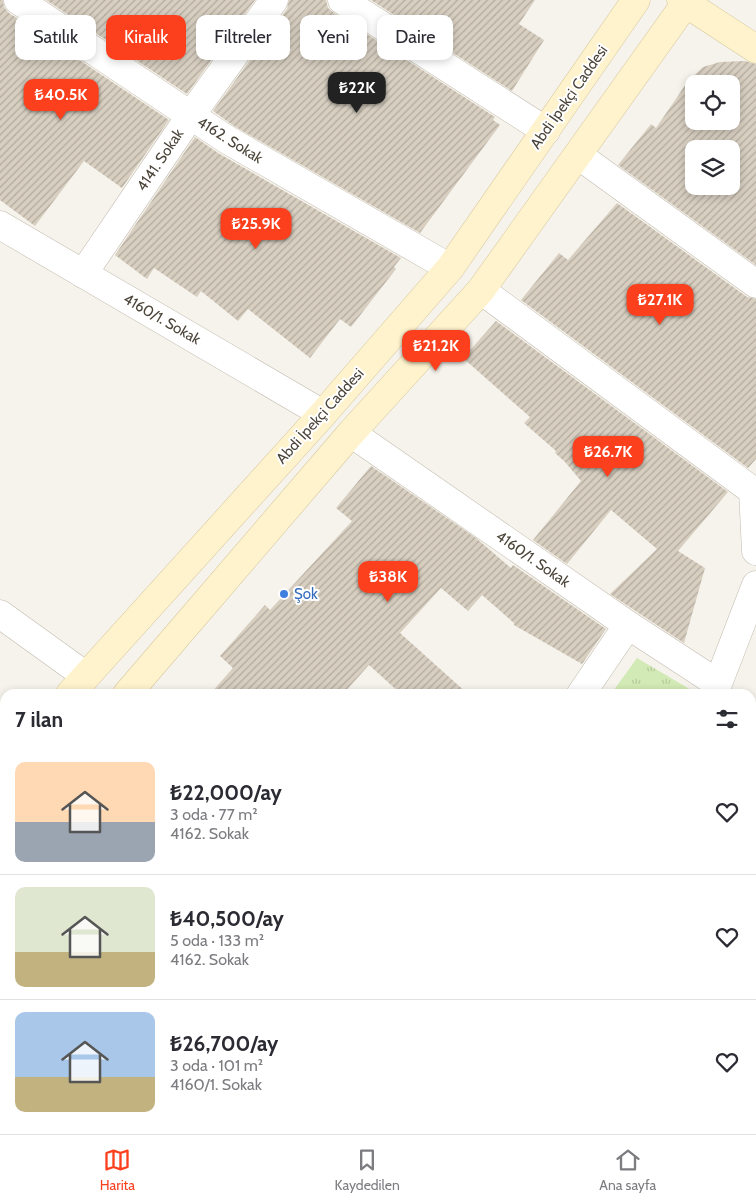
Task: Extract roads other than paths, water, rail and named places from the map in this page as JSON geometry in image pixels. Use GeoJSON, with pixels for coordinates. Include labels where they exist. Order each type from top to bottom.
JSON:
{"type":"FeatureCollection","features":[{"type":"Feature","properties":{"kind":"main road","name":"Abdi İpekçi Caddesi"},"geometry":{"type":"LineString","coordinates":[[78,685],[324,414],[450,268],[636,0]]}},
{"type":"Feature","properties":{"kind":"main road"},"geometry":{"type":"LineString","coordinates":[[131,689],[351,433],[482,290],[685,1],[756,49]]}},
{"type":"Feature","properties":{"kind":"street","name":"4162. Sokak"},"geometry":{"type":"LineString","coordinates":[[18,0],[226,139],[450,268]]}},
{"type":"Feature","properties":{"kind":"street","name":"4141. Sokak"},"geometry":{"type":"LineString","coordinates":[[83,274],[191,115],[274,0]]}},
{"type":"Feature","properties":{"kind":"street"},"geometry":{"type":"LineString","coordinates":[[342,0],[546,132]]}},
{"type":"Feature","properties":{"kind":"street"},"geometry":{"type":"LineString","coordinates":[[578,155],[756,284]]}},
{"type":"Feature","properties":{"kind":"street","name":"4160/1. Sokak"},"geometry":{"type":"LineString","coordinates":[[0,225],[324,414]]}},
{"type":"Feature","properties":{"kind":"street"},"geometry":{"type":"LineString","coordinates":[[482,290],[754,491],[756,551]]}},
{"type":"Feature","properties":{"kind":"street","name":"4160/1. Sokak"},"geometry":{"type":"LineString","coordinates":[[351,433],[716,688]]}},
{"type":"Feature","properties":{"kind":"street"},"geometry":{"type":"LineString","coordinates":[[716,688],[756,585]]}},
{"type":"Feature","properties":{"kind":"street"},"geometry":{"type":"LineString","coordinates":[[0,614],[78,685]]}},
{"type":"Feature","properties":{"kind":"street"},"geometry":{"type":"LineString","coordinates":[[584,689],[628,625]]}},
{"type":"Feature","properties":{"kind":"place","name":"Şok"},"geometry":{"type":"Point","coordinates":[284,594]}}]}
